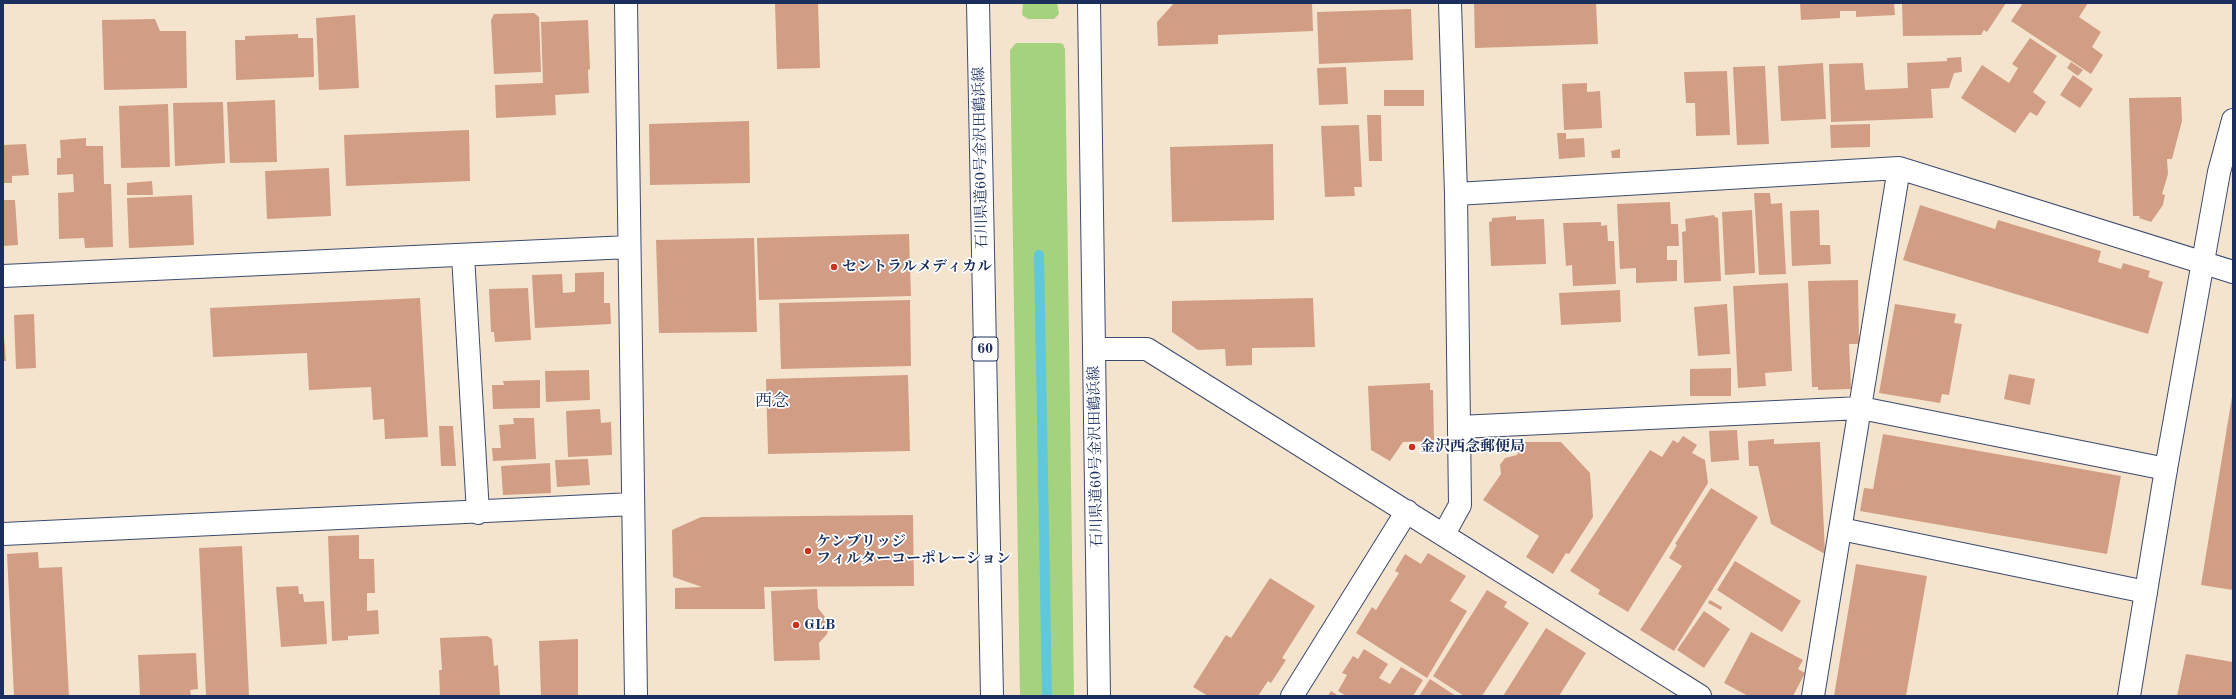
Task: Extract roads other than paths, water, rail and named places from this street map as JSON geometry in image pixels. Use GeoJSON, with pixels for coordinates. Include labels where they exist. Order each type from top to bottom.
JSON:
{"type":"FeatureCollection","features":[{"type":"Feature","properties":{"kind":"street"},"geometry":{"type":"LineString","coordinates":[[626,3],[636,696]]}},
{"type":"Feature","properties":{"kind":"street","name":"石川県道60号金沢田鶴浜線"},"geometry":{"type":"LineString","coordinates":[[978,3],[992,696]]}},
{"type":"Feature","properties":{"kind":"street","name":"石川県道60号金沢田鶴浜線"},"geometry":{"type":"LineString","coordinates":[[1089,3],[1099,696]]}},
{"type":"Feature","properties":{"kind":"street"},"geometry":{"type":"LineString","coordinates":[[1444,534],[1460,505],[1456,194],[1450,3]]}},
{"type":"Feature","properties":{"kind":"street"},"geometry":{"type":"LineString","coordinates":[[2129,696],[2166,469],[2219,172],[2233,120]]}},
{"type":"Feature","properties":{"kind":"street"},"geometry":{"type":"LineString","coordinates":[[1456,194],[1899,168],[2233,272]]}},
{"type":"Feature","properties":{"kind":"street"},"geometry":{"type":"LineString","coordinates":[[1813,696],[1899,168]]}},
{"type":"Feature","properties":{"kind":"street"},"geometry":{"type":"LineString","coordinates":[[3,276],[629,247]]}},
{"type":"Feature","properties":{"kind":"street"},"geometry":{"type":"LineString","coordinates":[[463,255],[478,513]]}},
{"type":"Feature","properties":{"kind":"street"},"geometry":{"type":"LineString","coordinates":[[1094,349],[1147,349],[1700,696]]}},
{"type":"Feature","properties":{"kind":"street"},"geometry":{"type":"LineString","coordinates":[[1459,427],[1860,408],[2166,469]]}},
{"type":"Feature","properties":{"kind":"street"},"geometry":{"type":"LineString","coordinates":[[3,534],[478,513],[633,504]]}},
{"type":"Feature","properties":{"kind":"street"},"geometry":{"type":"LineString","coordinates":[[1292,696],[1407,511]]}},
{"type":"Feature","properties":{"kind":"street"},"geometry":{"type":"LineString","coordinates":[[1841,528],[2146,592]]}},
{"type":"Feature","properties":{"kind":"waterway"},"geometry":{"type":"LineString","coordinates":[[1039,255],[1047,696]]}},
{"type":"Feature","properties":{"kind":"place","name":"セントラルメディカル"},"geometry":{"type":"Point","coordinates":[834,267]}},
{"type":"Feature","properties":{"kind":"place","name":"金沢西念郵便局"},"geometry":{"type":"Point","coordinates":[1412,447]}},
{"type":"Feature","properties":{"kind":"place","name":"ケンブリッジ フィルターコーポレーション"},"geometry":{"type":"Point","coordinates":[808,551]}},
{"type":"Feature","properties":{"kind":"place","name":"GLB"},"geometry":{"type":"Point","coordinates":[796,625]}},
{"type":"Feature","properties":{"kind":"district","name":"西念"},"geometry":{"type":"Point","coordinates":[772,402]}}]}
